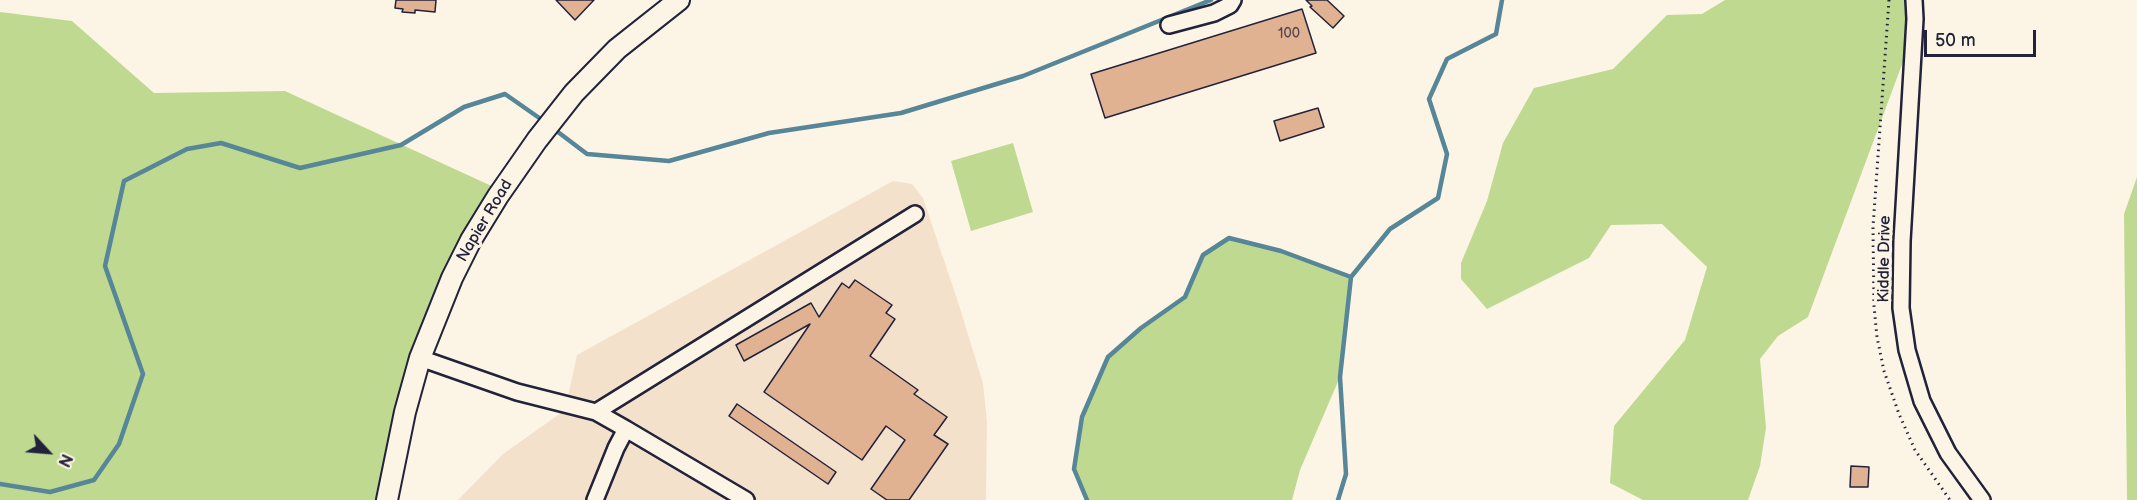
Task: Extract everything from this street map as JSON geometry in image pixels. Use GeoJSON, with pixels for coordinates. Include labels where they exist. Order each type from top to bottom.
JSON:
{"type":"FeatureCollection","features":[{"type":"Feature","properties":{"kind":"main road","name":"Napier Road"},"geometry":{"type":"LineString","coordinates":[[387,500],[405,412],[420,358],[452,278],[471,240],[537,140],[574,93],[617,49],[679,0]]}},
{"type":"Feature","properties":{"kind":"street"},"geometry":{"type":"LineString","coordinates":[[1169,25],[1214,13],[1230,5],[1233,0]]}},
{"type":"Feature","properties":{"kind":"street","name":"Kiddle Drive"},"geometry":{"type":"LineString","coordinates":[[1914,0],[1915,19],[1902,241],[1901,308],[1907,351],[1922,401],[1948,453],[1982,500]]}},
{"type":"Feature","properties":{"kind":"street"},"geometry":{"type":"LineString","coordinates":[[596,412],[915,214]]}},
{"type":"Feature","properties":{"kind":"street"},"geometry":{"type":"LineString","coordinates":[[420,358],[517,392],[596,412],[746,500]]}},
{"type":"Feature","properties":{"kind":"street"},"geometry":{"type":"LineString","coordinates":[[595,500],[615,448],[626,429]]}},
{"type":"Feature","properties":{"kind":"shaded area"},"geometry":{"type":"Polygon","coordinates":[[[893,181],[912,184],[923,198],[983,383],[987,422],[986,500],[458,500],[503,454],[565,410],[577,355],[893,181]]]}},
{"type":"Feature","properties":{"kind":"green space"},"geometry":{"type":"Polygon","coordinates":[[[1725,0],[1913,0],[1910,43],[1808,317],[1778,336],[1760,359],[1766,428],[1760,466],[1748,500],[1643,500],[1610,483],[1614,426],[1685,340],[1707,267],[1662,224],[1611,225],[1589,258],[1487,309],[1461,279],[1461,263],[1487,201],[1503,143],[1534,88],[1613,69],[1667,15],[1702,14],[1725,0]]]}},
{"type":"Feature","properties":{"kind":"green space"},"geometry":{"type":"Polygon","coordinates":[[[0,12],[72,21],[154,93],[285,91],[498,189],[457,260],[386,500],[0,500],[0,12]]]}},
{"type":"Feature","properties":{"kind":"green space"},"geometry":{"type":"Polygon","coordinates":[[[1013,143],[1033,212],[971,231],[951,161],[1013,143]]]}},
{"type":"Feature","properties":{"kind":"green space"},"geometry":{"type":"Polygon","coordinates":[[[2137,177],[2137,500],[2127,500],[2124,214],[2137,177]]]}},
{"type":"Feature","properties":{"kind":"green space"},"geometry":{"type":"Polygon","coordinates":[[[1229,238],[1281,251],[1351,277],[1340,377],[1300,470],[1292,500],[1087,500],[1074,469],[1082,417],[1108,357],[1141,328],[1185,297],[1203,255],[1229,238]]]}},
{"type":"Feature","properties":{"kind":"building"},"geometry":{"type":"Polygon","coordinates":[[[396,0],[436,0],[435,12],[415,10],[415,13],[402,12],[403,9],[395,8],[396,0]]]}},
{"type":"Feature","properties":{"kind":"building"},"geometry":{"type":"Polygon","coordinates":[[[556,0],[594,0],[575,20],[556,0]]]}},
{"type":"Feature","properties":{"kind":"building"},"geometry":{"type":"Polygon","coordinates":[[[1306,0],[1327,0],[1344,16],[1333,28],[1310,7],[1312,6],[1306,0]]]}},
{"type":"Feature","properties":{"kind":"building"},"geometry":{"type":"Polygon","coordinates":[[[1302,9],[1316,53],[1105,118],[1091,74],[1302,9]]]}},
{"type":"Feature","properties":{"kind":"building"},"geometry":{"type":"Polygon","coordinates":[[[1318,108],[1324,127],[1280,141],[1274,121],[1318,108]]]}},
{"type":"Feature","properties":{"kind":"building"},"geometry":{"type":"Polygon","coordinates":[[[855,280],[892,305],[886,313],[895,319],[870,356],[918,390],[914,394],[947,417],[934,435],[948,444],[909,500],[887,500],[871,489],[905,440],[886,426],[862,460],[764,392],[810,324],[744,361],[736,345],[811,303],[819,317],[842,283],[849,288],[855,280]]]}},
{"type":"Feature","properties":{"kind":"building"},"geometry":{"type":"Polygon","coordinates":[[[737,404],[836,472],[828,484],[729,416],[737,404]]]}},
{"type":"Feature","properties":{"kind":"building"},"geometry":{"type":"Polygon","coordinates":[[[1851,466],[1869,467],[1868,487],[1850,487],[1851,466]]]}},
{"type":"Feature","properties":{"kind":"waterway"},"geometry":{"type":"LineString","coordinates":[[554,129],[587,154],[669,161],[769,133],[901,113],[1023,76],[1211,0]]}},
{"type":"Feature","properties":{"kind":"waterway"},"geometry":{"type":"LineString","coordinates":[[1338,500],[1346,474],[1340,377],[1351,277],[1390,229],[1438,198],[1447,154],[1429,99],[1447,59],[1496,34],[1502,0]]}},
{"type":"Feature","properties":{"kind":"waterway"},"geometry":{"type":"LineString","coordinates":[[0,484],[50,492],[94,480],[119,444],[143,374],[105,266],[124,181],[187,149],[221,143],[300,168],[401,145],[464,107],[505,94],[545,122]]}},
{"type":"Feature","properties":{"kind":"waterway"},"geometry":{"type":"LineString","coordinates":[[1087,500],[1074,469],[1082,417],[1108,357],[1141,328],[1185,297],[1203,255],[1229,238],[1281,251],[1351,277]]}}]}
